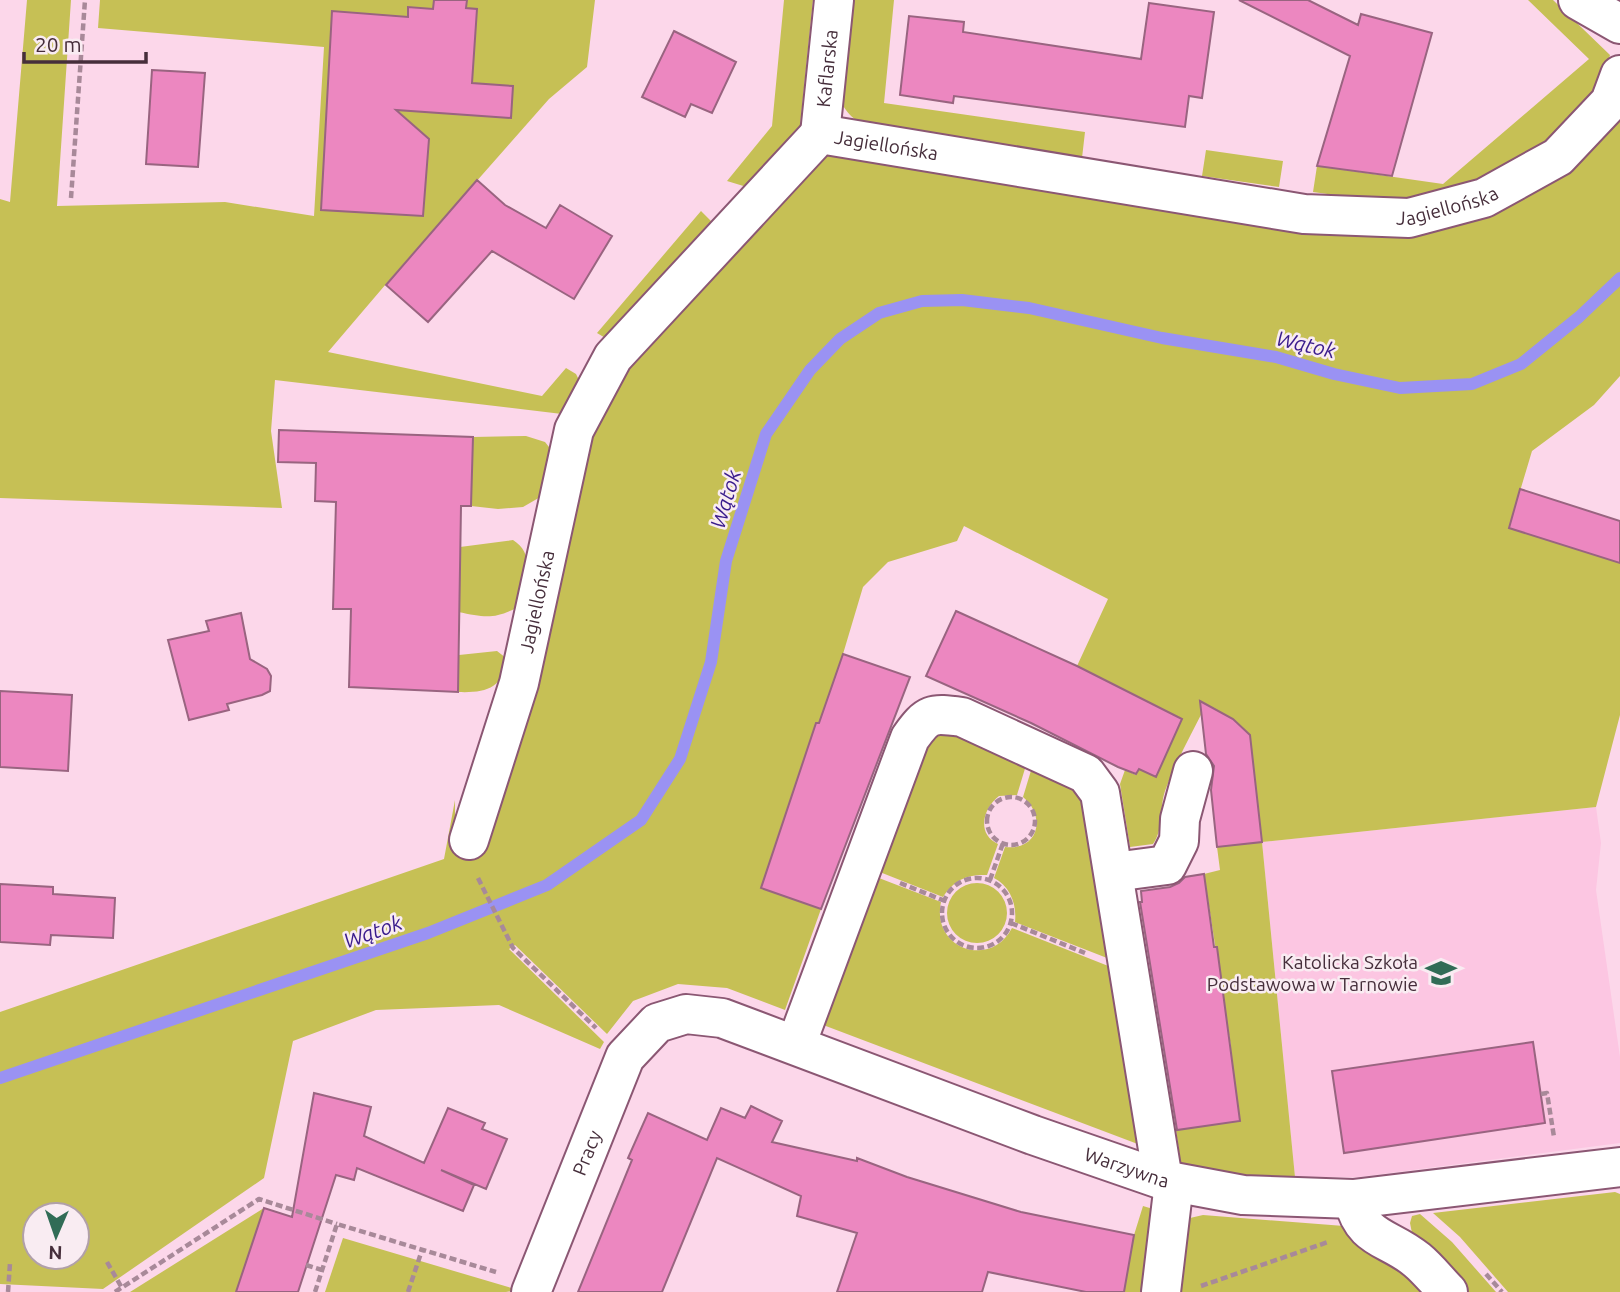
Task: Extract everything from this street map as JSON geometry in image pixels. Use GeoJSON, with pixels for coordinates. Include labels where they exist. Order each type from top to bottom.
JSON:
{"type":"FeatureCollection","features":[{"type":"Feature","properties":{"kind":"street","name":"Kaflarska"},"geometry":{"type":"LineString","coordinates":[[820,134],[834,0]]}},
{"type":"Feature","properties":{"kind":"street"},"geometry":{"type":"LineString","coordinates":[[1578,0],[1620,24]]}},
{"type":"Feature","properties":{"kind":"street","name":"Jagiellońska"},"geometry":{"type":"LineString","coordinates":[[469,840],[519,684],[574,430],[613,357],[820,134],[1304,214],[1409,218],[1484,198],[1558,157],[1610,102],[1620,75]]}},
{"type":"Feature","properties":{"kind":"street"},"geometry":{"type":"LineString","coordinates":[[796,1045],[910,738],[924,719],[940,714],[962,717],[1086,774],[1100,793],[1168,1182],[1179,1290]]}},
{"type":"Feature","properties":{"kind":"street"},"geometry":{"type":"LineString","coordinates":[[1114,872],[1167,865],[1179,841],[1180,819],[1193,771]]}},
{"type":"Feature","properties":{"kind":"street","name":"Warzywna"},"geometry":{"type":"LineString","coordinates":[[657,1023],[685,1014],[722,1018],[1033,1135],[1168,1182],[1359,1213],[1620,1167]]}},
{"type":"Feature","properties":{"kind":"street","name":"Pracy"},"geometry":{"type":"LineString","coordinates":[[519,1284],[625,1057],[657,1023]]}},
{"type":"Feature","properties":{"kind":"street"},"geometry":{"type":"LineString","coordinates":[[1359,1213],[1418,1260],[1448,1292]]}},
{"type":"Feature","properties":{"kind":"path"},"geometry":{"type":"LineString","coordinates":[[71,198],[85,0]]}},
{"type":"Feature","properties":{"kind":"path"},"geometry":{"type":"LineString","coordinates":[[1008,798],[1023,800],[1033,811],[1035,818],[1031,833],[1019,844],[1003,843],[990,833],[990,810],[995,804],[1008,798]]}},
{"type":"Feature","properties":{"kind":"path"},"geometry":{"type":"LineString","coordinates":[[990,880],[1003,843]]}},
{"type":"Feature","properties":{"kind":"path"},"geometry":{"type":"LineString","coordinates":[[974,878],[990,880],[1005,891],[1011,902],[1011,923],[998,942],[977,948],[965,946],[947,932],[942,909],[946,897],[962,881],[974,878]]}},
{"type":"Feature","properties":{"kind":"path"},"geometry":{"type":"LineString","coordinates":[[479,882],[513,948],[625,1057]]}},
{"type":"Feature","properties":{"kind":"path"},"geometry":{"type":"LineString","coordinates":[[1011,923],[1129,970]]}},
{"type":"Feature","properties":{"kind":"path"},"geometry":{"type":"LineString","coordinates":[[1541,1094],[1547,1093],[1554,1140]]}},
{"type":"Feature","properties":{"kind":"path"},"geometry":{"type":"LineString","coordinates":[[115,1292],[259,1199],[422,1250],[519,1284]]}},
{"type":"Feature","properties":{"kind":"path"},"geometry":{"type":"LineString","coordinates":[[1179,1290],[1350,1234],[1359,1213]]}},
{"type":"Feature","properties":{"kind":"path"},"geometry":{"type":"LineString","coordinates":[[315,1292],[337,1224]]}},
{"type":"Feature","properties":{"kind":"path"},"geometry":{"type":"LineString","coordinates":[[408,1292],[422,1250]]}},
{"type":"Feature","properties":{"kind":"path"},"geometry":{"type":"LineString","coordinates":[[107,1262],[122,1288]]}},
{"type":"Feature","properties":{"kind":"path"},"geometry":{"type":"LineString","coordinates":[[8,1292],[10,1263]]}},
{"type":"Feature","properties":{"kind":"path"},"geometry":{"type":"LineString","coordinates":[[306,1265],[323,1270]]}},
{"type":"Feature","properties":{"kind":"shaded area"},"geometry":{"type":"Polygon","coordinates":[[[27,0],[71,0],[57,206],[225,202],[314,216],[324,47],[98,28],[100,0],[595,0],[587,67],[549,99],[328,352],[542,396],[566,368],[576,374],[581,384],[562,414],[275,380],[271,431],[282,508],[0,498],[0,199],[10,202],[27,0]]]}},
{"type":"Feature","properties":{"kind":"shaded area"},"geometry":{"type":"Polygon","coordinates":[[[784,0],[813,0],[799,136],[750,188],[727,181],[772,126],[784,0]]]}},
{"type":"Feature","properties":{"kind":"shaded area"},"geometry":{"type":"Polygon","coordinates":[[[853,0],[894,0],[884,103],[1085,132],[1082,158],[881,129],[858,121],[842,104],[853,0]]]}},
{"type":"Feature","properties":{"kind":"shaded area"},"geometry":{"type":"Polygon","coordinates":[[[1528,0],[1553,0],[1610,55],[1602,81],[1571,119],[1526,155],[1452,193],[1430,199],[1401,201],[1313,192],[1317,166],[1443,184],[1589,59],[1528,0]]]}},
{"type":"Feature","properties":{"kind":"shaded area"},"geometry":{"type":"Polygon","coordinates":[[[1620,89],[1620,275],[1578,316],[1521,362],[1471,381],[1401,385],[1336,372],[1277,355],[1163,335],[1030,306],[963,298],[922,298],[877,310],[839,336],[808,367],[764,434],[724,561],[709,662],[678,756],[640,819],[546,883],[429,930],[0,1075],[0,1012],[444,859],[455,800],[455,823],[578,432],[617,360],[817,148],[1304,219],[1487,202],[1620,89]]]}},
{"type":"Feature","properties":{"kind":"shaded area"},"geometry":{"type":"Polygon","coordinates":[[[1206,150],[1283,161],[1279,187],[1202,176],[1206,150]]]}},
{"type":"Feature","properties":{"kind":"shaded area"},"geometry":{"type":"Polygon","coordinates":[[[701,211],[711,221],[711,232],[607,339],[597,333],[701,211]]]}},
{"type":"Feature","properties":{"kind":"shaded area"},"geometry":{"type":"Polygon","coordinates":[[[1620,283],[1620,376],[1594,405],[1532,451],[1509,528],[1620,563],[1620,715],[1596,807],[1262,842],[1250,735],[1233,719],[1206,705],[1165,791],[1160,825],[1153,844],[1130,847],[1120,784],[1125,770],[1136,775],[1139,769],[1156,777],[1182,719],[1077,666],[1108,599],[964,526],[957,541],[888,562],[863,587],[843,654],[819,723],[816,723],[814,728],[761,888],[821,909],[785,1010],[727,988],[678,984],[633,1001],[607,1034],[515,945],[509,949],[604,1042],[600,1049],[499,1005],[376,1010],[293,1041],[264,1178],[103,1289],[0,1284],[0,1083],[429,937],[528,897],[548,888],[643,823],[683,760],[714,663],[730,561],[769,437],[812,372],[842,341],[880,316],[922,304],[962,303],[1028,311],[1161,342],[1274,360],[1334,377],[1400,390],[1472,387],[1523,367],[1582,319],[1620,283]]]}},
{"type":"Feature","properties":{"kind":"shaded area"},"geometry":{"type":"Polygon","coordinates":[[[526,436],[545,442],[553,452],[542,496],[523,507],[498,509],[471,506],[473,437],[526,436]]]}},
{"type":"Feature","properties":{"kind":"shaded area"},"geometry":{"type":"Polygon","coordinates":[[[513,540],[521,546],[527,562],[526,579],[518,607],[489,616],[458,612],[460,547],[513,540]]]}},
{"type":"Feature","properties":{"kind":"shaded area"},"geometry":{"type":"Polygon","coordinates":[[[497,651],[506,658],[497,683],[485,690],[458,692],[459,655],[497,651]]]}},
{"type":"Feature","properties":{"kind":"shaded area"},"geometry":{"type":"Polygon","coordinates":[[[927,723],[1030,752],[1017,795],[999,796],[986,814],[984,828],[991,840],[998,844],[987,875],[962,879],[943,897],[867,867],[927,723]]]}},
{"type":"Feature","properties":{"kind":"shaded area"},"geometry":{"type":"Polygon","coordinates":[[[1036,754],[1085,777],[1125,965],[1015,922],[1011,896],[1000,881],[994,878],[1005,847],[1025,844],[1035,831],[1035,814],[1023,797],[1036,754]]]}},
{"type":"Feature","properties":{"kind":"shaded area","name":"Katolicka Szkoła Podstawowa w Tarnowie"},"geometry":{"type":"Polygon","coordinates":[[[1596,807],[1601,843],[1596,890],[1620,1057],[1620,1143],[1359,1177],[1295,1177],[1262,842],[1596,807]]]}},
{"type":"Feature","properties":{"kind":"shaded area"},"geometry":{"type":"Polygon","coordinates":[[[1262,842],[1295,1177],[1245,1176],[1181,1165],[1176,1130],[1239,1121],[1231,1047],[1204,874],[1220,870],[1217,847],[1262,842]]]}},
{"type":"Feature","properties":{"kind":"shaded area"},"geometry":{"type":"Polygon","coordinates":[[[866,873],[941,902],[940,918],[945,931],[953,942],[964,948],[990,948],[1002,941],[1012,928],[1126,973],[1143,1146],[810,1020],[866,873]]]}},
{"type":"Feature","properties":{"kind":"shaded area"},"geometry":{"type":"Polygon","coordinates":[[[977,883],[998,892],[1007,913],[998,934],[977,943],[956,934],[947,913],[956,892],[977,883]]]}},
{"type":"Feature","properties":{"kind":"shaded area"},"geometry":{"type":"Polygon","coordinates":[[[1615,1192],[1620,1194],[1620,1292],[1508,1292],[1460,1237],[1433,1213],[1615,1192]]]}},
{"type":"Feature","properties":{"kind":"shaded area"},"geometry":{"type":"Polygon","coordinates":[[[1143,1206],[1153,1209],[1151,1292],[1124,1292],[1134,1235],[1143,1206]]]}},
{"type":"Feature","properties":{"kind":"shaded area"},"geometry":{"type":"Polygon","coordinates":[[[264,1208],[236,1292],[130,1292],[264,1208]]]}},
{"type":"Feature","properties":{"kind":"shaded area"},"geometry":{"type":"Polygon","coordinates":[[[1420,1214],[1452,1242],[1496,1292],[1468,1292],[1413,1238],[1410,1223],[1412,1216],[1420,1214]]]}},
{"type":"Feature","properties":{"kind":"shaded area"},"geometry":{"type":"Polygon","coordinates":[[[1203,1215],[1344,1226],[1430,1292],[1172,1292],[1180,1225],[1190,1218],[1203,1215]]]}},
{"type":"Feature","properties":{"kind":"shaded area"},"geometry":{"type":"Polygon","coordinates":[[[343,1238],[518,1290],[325,1292],[343,1238]]]}},
{"type":"Feature","properties":{"kind":"building"},"geometry":{"type":"Polygon","coordinates":[[[434,0],[467,0],[466,8],[477,9],[472,83],[513,86],[511,118],[396,110],[429,139],[423,216],[321,210],[332,11],[408,17],[408,7],[433,9],[434,0]]]}},
{"type":"Feature","properties":{"kind":"building"},"geometry":{"type":"Polygon","coordinates":[[[1239,0],[1308,0],[1358,25],[1361,14],[1432,33],[1392,176],[1317,166],[1350,56],[1239,0]]]}},
{"type":"Feature","properties":{"kind":"building"},"geometry":{"type":"Polygon","coordinates":[[[1149,3],[1214,12],[1202,98],[1189,96],[1185,127],[954,96],[953,103],[900,95],[909,16],[964,22],[963,32],[1141,59],[1149,3]]]}},
{"type":"Feature","properties":{"kind":"building"},"geometry":{"type":"Polygon","coordinates":[[[674,31],[736,62],[712,113],[691,104],[685,117],[642,97],[674,31]]]}},
{"type":"Feature","properties":{"kind":"building"},"geometry":{"type":"Polygon","coordinates":[[[152,70],[205,73],[198,167],[146,164],[152,70]]]}},
{"type":"Feature","properties":{"kind":"building"},"geometry":{"type":"Polygon","coordinates":[[[477,180],[505,205],[546,228],[560,205],[612,236],[574,299],[492,251],[428,322],[386,285],[477,180]]]}},
{"type":"Feature","properties":{"kind":"building"},"geometry":{"type":"Polygon","coordinates":[[[279,430],[473,437],[471,506],[461,506],[458,692],[349,687],[351,609],[333,609],[336,502],[315,501],[316,463],[278,462],[279,430]]]}},
{"type":"Feature","properties":{"kind":"building"},"geometry":{"type":"Polygon","coordinates":[[[1520,489],[1620,521],[1620,563],[1509,528],[1520,489]]]}},
{"type":"Feature","properties":{"kind":"building"},"geometry":{"type":"Polygon","coordinates":[[[956,611],[1077,666],[1182,719],[1156,777],[1139,769],[1136,774],[1118,767],[1031,723],[926,676],[956,611]]]}},
{"type":"Feature","properties":{"kind":"building"},"geometry":{"type":"Polygon","coordinates":[[[241,613],[250,659],[267,669],[271,676],[270,691],[227,704],[229,710],[189,720],[168,640],[209,631],[206,621],[241,613]]]}},
{"type":"Feature","properties":{"kind":"building"},"geometry":{"type":"Polygon","coordinates":[[[843,654],[910,677],[821,909],[761,888],[816,723],[819,723],[843,654]]]}},
{"type":"Feature","properties":{"kind":"building"},"geometry":{"type":"Polygon","coordinates":[[[0,691],[72,695],[68,771],[0,767],[0,691]]]}},
{"type":"Feature","properties":{"kind":"building"},"geometry":{"type":"Polygon","coordinates":[[[1200,701],[1233,719],[1250,735],[1262,842],[1217,847],[1211,790],[1214,766],[1206,754],[1200,701]]]}},
{"type":"Feature","properties":{"kind":"building"},"geometry":{"type":"Polygon","coordinates":[[[1204,874],[1214,947],[1217,947],[1240,1121],[1177,1130],[1140,902],[1141,891],[1170,887],[1185,877],[1204,874]]]}},
{"type":"Feature","properties":{"kind":"building"},"geometry":{"type":"Polygon","coordinates":[[[0,884],[53,887],[53,894],[115,898],[113,938],[51,935],[50,945],[0,942],[0,884]]]}},
{"type":"Feature","properties":{"kind":"building"},"geometry":{"type":"Polygon","coordinates":[[[1533,1042],[1545,1123],[1344,1153],[1332,1071],[1533,1042]]]}},
{"type":"Feature","properties":{"kind":"building"},"geometry":{"type":"Polygon","coordinates":[[[314,1093],[371,1107],[364,1136],[424,1163],[448,1108],[485,1123],[482,1129],[507,1139],[486,1189],[441,1170],[474,1185],[463,1211],[357,1168],[354,1180],[336,1175],[298,1292],[236,1292],[264,1208],[292,1217],[314,1093]]]}},
{"type":"Feature","properties":{"kind":"building"},"geometry":{"type":"Polygon","coordinates":[[[751,1106],[782,1121],[772,1142],[857,1161],[857,1158],[907,1177],[1021,1212],[1134,1235],[1124,1292],[1086,1292],[988,1272],[982,1292],[837,1292],[857,1233],[797,1216],[801,1196],[717,1158],[662,1292],[578,1292],[632,1160],[628,1158],[648,1113],[707,1140],[721,1108],[745,1118],[751,1106]]]}},
{"type":"Feature","properties":{"kind":"waterway","name":"Wątok"},"geometry":{"type":"LineString","coordinates":[[0,1078],[428,933],[547,885],[641,820],[680,759],[711,662],[726,561],[766,434],[810,370],[840,339],[879,313],[922,301],[962,300],[1029,308],[1162,338],[1276,357],[1334,374],[1400,388],[1472,384],[1521,364],[1579,317],[1620,278]]}},
{"type":"Feature","properties":{"kind":"place","name":"Katolicka Szkoła Podstawowa w Tarnowie"},"geometry":{"type":"Point","coordinates":[1441,973]}}]}
